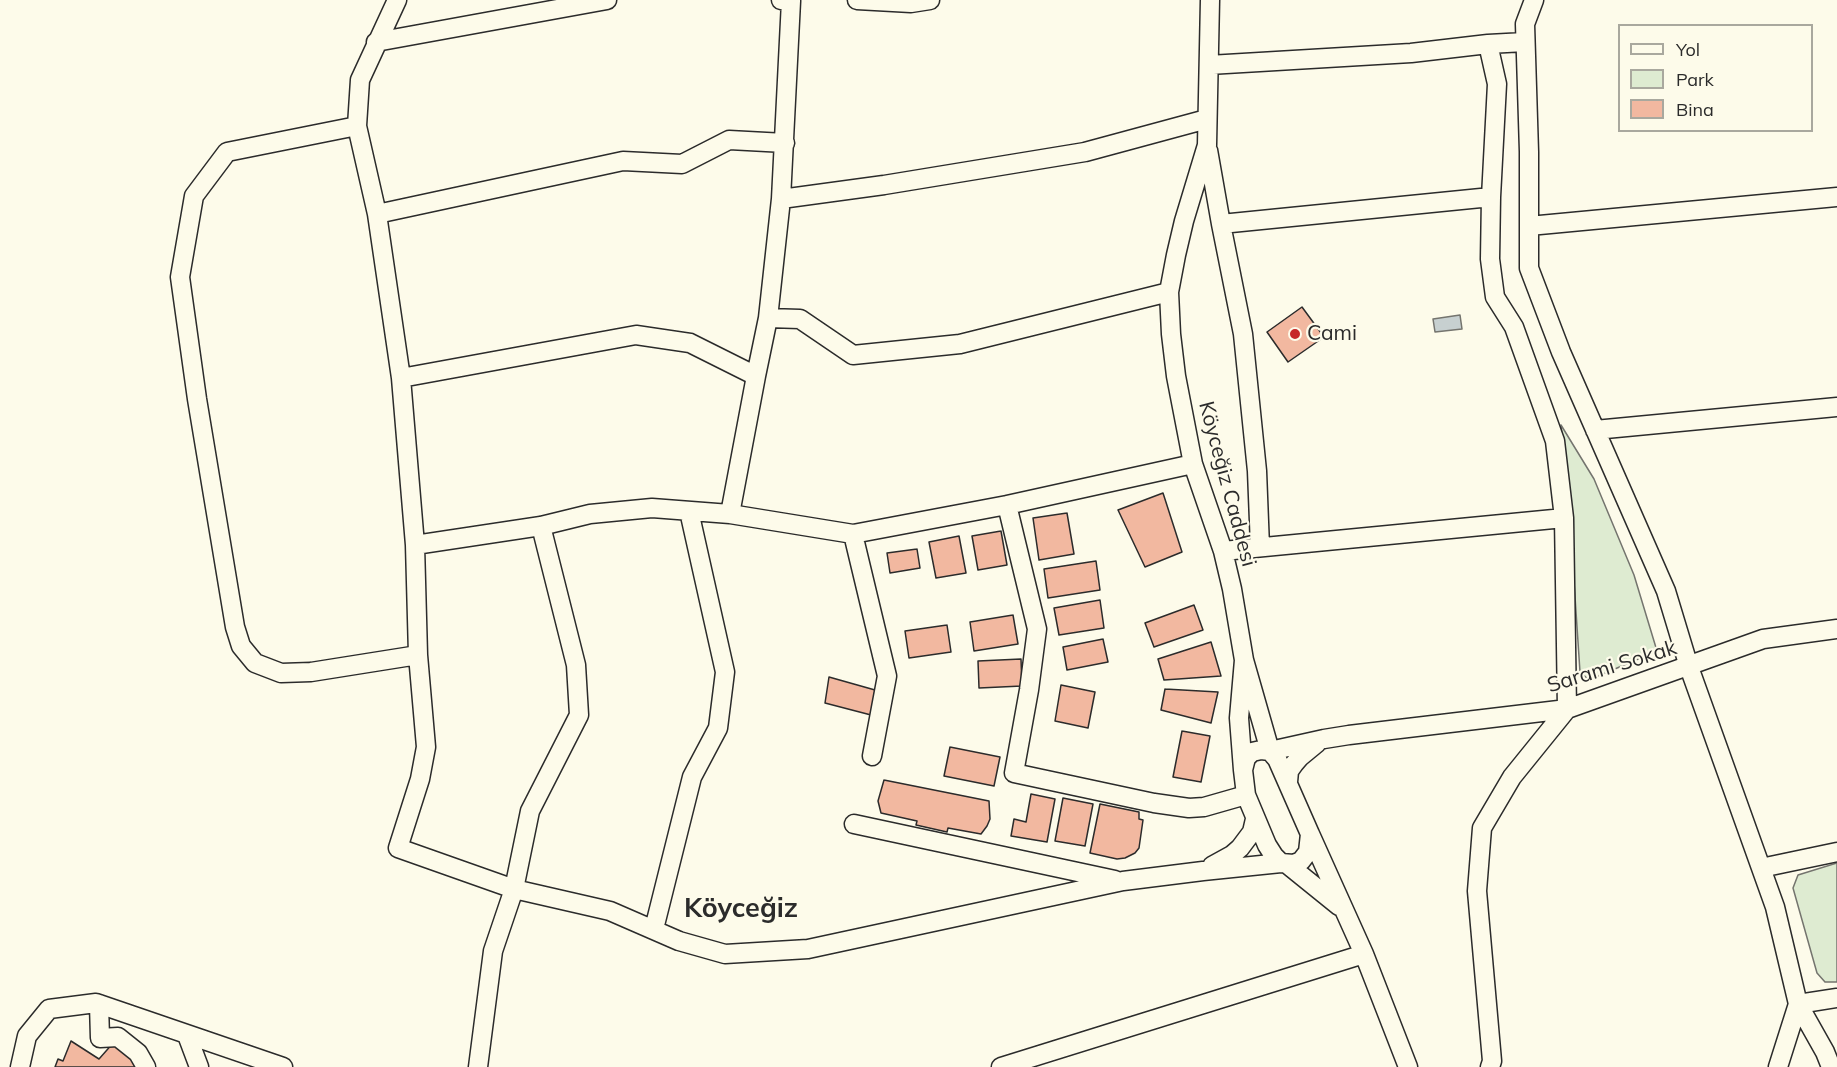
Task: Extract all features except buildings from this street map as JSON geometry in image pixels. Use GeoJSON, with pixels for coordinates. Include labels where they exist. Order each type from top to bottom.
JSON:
{"type":"FeatureCollection","features":[{"type":"Feature","properties":{"kind":"street"},"geometry":{"type":"LineString","coordinates":[[397,0],[360,80],[357,126],[377,214],[401,378],[415,545],[418,655],[426,747],[420,779],[398,848],[514,889],[610,911],[679,941],[726,954],[808,949],[1123,881],[1203,871],[1294,864],[1306,856],[1310,834]]}},
{"type":"Feature","properties":{"kind":"street"},"geometry":{"type":"LineString","coordinates":[[376,42],[607,0]]}},
{"type":"Feature","properties":{"kind":"street"},"geometry":{"type":"LineString","coordinates":[[730,514],[768,318],[785,143],[787,0]]}},
{"type":"Feature","properties":{"kind":"street"},"geometry":{"type":"LineString","coordinates":[[857,0],[911,3],[930,0]]}},
{"type":"Feature","properties":{"kind":"street","name":"Köyceğiz Caddesi"},"geometry":{"type":"LineString","coordinates":[[1210,0],[1207,145],[1184,220],[1169,292],[1176,376],[1193,464],[1223,551],[1244,660],[1270,751],[1277,759],[1310,834]]}},
{"type":"Feature","properties":{"kind":"street"},"geometry":{"type":"LineString","coordinates":[[1534,0],[1525,24],[1530,268],[1561,352],[1666,591],[1689,667],[1775,907],[1798,1004],[1831,1067]]}},
{"type":"Feature","properties":{"kind":"street"},"geometry":{"type":"LineString","coordinates":[[1209,65],[1526,42]]}},
{"type":"Feature","properties":{"kind":"street"},"geometry":{"type":"LineString","coordinates":[[1488,44],[1497,84],[1490,259],[1495,297],[1514,327],[1555,441],[1564,518],[1567,709],[1512,777],[1482,828],[1477,891],[1492,1061],[1490,1067]]}},
{"type":"Feature","properties":{"kind":"street"},"geometry":{"type":"LineString","coordinates":[[781,199],[884,185],[1085,152],[1207,119]]}},
{"type":"Feature","properties":{"kind":"street"},"geometry":{"type":"LineString","coordinates":[[357,126],[227,152],[194,196],[180,277],[235,627],[241,646],[255,663],[281,673],[311,672],[418,655]]}},
{"type":"Feature","properties":{"kind":"street"},"geometry":{"type":"LineString","coordinates":[[377,214],[623,161],[682,164],[729,140],[785,143]]}},
{"type":"Feature","properties":{"kind":"street"},"geometry":{"type":"LineString","coordinates":[[1207,145],[1243,334],[1257,471],[1260,547]]}},
{"type":"Feature","properties":{"kind":"street"},"geometry":{"type":"LineString","coordinates":[[1221,224],[1491,196]]}},
{"type":"Feature","properties":{"kind":"street"},"geometry":{"type":"LineString","coordinates":[[1529,226],[1837,197]]}},
{"type":"Feature","properties":{"kind":"street"},"geometry":{"type":"LineString","coordinates":[[768,318],[800,319],[853,355],[960,344],[1169,292]]}},
{"type":"Feature","properties":{"kind":"street"},"geometry":{"type":"LineString","coordinates":[[401,378],[636,335],[690,343],[756,376]]}},
{"type":"Feature","properties":{"kind":"street"},"geometry":{"type":"LineString","coordinates":[[1595,430],[1837,407]]}},
{"type":"Feature","properties":{"kind":"street"},"geometry":{"type":"LineString","coordinates":[[415,545],[542,526],[590,514],[652,508],[730,514],[853,534],[1007,505],[1193,464]]}},
{"type":"Feature","properties":{"kind":"street"},"geometry":{"type":"LineString","coordinates":[[1007,505],[1037,629],[1014,773],[1154,803],[1189,808],[1211,805],[1246,795]]}},
{"type":"Feature","properties":{"kind":"street"},"geometry":{"type":"LineString","coordinates":[[654,929],[692,777],[718,728],[725,672],[689,511]]}},
{"type":"Feature","properties":{"kind":"street"},"geometry":{"type":"LineString","coordinates":[[1223,551],[1564,518]]}},
{"type":"Feature","properties":{"kind":"street"},"geometry":{"type":"LineString","coordinates":[[478,1067],[493,951],[514,889],[530,811],[579,715],[576,665],[542,526]]}},
{"type":"Feature","properties":{"kind":"street"},"geometry":{"type":"LineString","coordinates":[[853,534],[887,676],[872,756]]}},
{"type":"Feature","properties":{"kind":"street","name":"Sarami Sokak"},"geometry":{"type":"LineString","coordinates":[[1243,770],[1248,755],[1261,750],[1270,751],[1324,738],[1567,709],[1763,639],[1837,629]]}},
{"type":"Feature","properties":{"kind":"street","name":"Köyceğiz Caddesi"},"geometry":{"type":"LineString","coordinates":[[1244,660],[1239,718],[1246,795],[1267,845],[1274,856],[1284,864]]}},
{"type":"Feature","properties":{"kind":"street"},"geometry":{"type":"LineString","coordinates":[[1288,782],[1289,771],[1300,757],[1324,738]]}},
{"type":"Feature","properties":{"kind":"street"},"geometry":{"type":"LineString","coordinates":[[1203,871],[1221,862],[1240,848],[1252,832],[1255,819]]}},
{"type":"Feature","properties":{"kind":"street"},"geometry":{"type":"LineString","coordinates":[[854,824],[1123,881]]}},
{"type":"Feature","properties":{"kind":"street"},"geometry":{"type":"LineString","coordinates":[[1310,834],[1364,954],[1408,1067]]}},
{"type":"Feature","properties":{"kind":"street"},"geometry":{"type":"LineString","coordinates":[[1761,868],[1837,852]]}},
{"type":"Feature","properties":{"kind":"street"},"geometry":{"type":"LineString","coordinates":[[1284,864],[1343,909]]}},
{"type":"Feature","properties":{"kind":"street"},"geometry":{"type":"LineString","coordinates":[[1001,1067],[1364,954]]}},
{"type":"Feature","properties":{"kind":"street"},"geometry":{"type":"LineString","coordinates":[[1798,1004],[1837,998]]}},
{"type":"Feature","properties":{"kind":"street"},"geometry":{"type":"LineString","coordinates":[[99,1004],[100,1038],[118,1037],[138,1053],[146,1067]]}},
{"type":"Feature","properties":{"kind":"street"},"geometry":{"type":"LineString","coordinates":[[20,1067],[27,1036],[49,1009],[99,1004],[283,1067]]}},
{"type":"Feature","properties":{"kind":"street"},"geometry":{"type":"LineString","coordinates":[[1778,1067],[1798,1004]]}},
{"type":"Feature","properties":{"kind":"street"},"geometry":{"type":"LineString","coordinates":[[187,1035],[200,1067]]}},
{"type":"Feature","properties":{"kind":"green space"},"geometry":{"type":"Polygon","coordinates":[[[1561,425],[1594,479],[1634,575],[1657,651],[1589,680],[1580,672],[1561,425]]]}},
{"type":"Feature","properties":{"kind":"green space"},"geometry":{"type":"Polygon","coordinates":[[[1837,863],[1837,982],[1825,982],[1817,973],[1793,888],[1798,875],[1837,863]]]}},
{"type":"Feature","properties":{"kind":"shaded area"},"geometry":{"type":"Polygon","coordinates":[[[1460,315],[1462,329],[1435,332],[1433,319],[1460,315]]]}},
{"type":"Feature","properties":{"kind":"place","name":"Cami"},"geometry":{"type":"Point","coordinates":[1295,334]}},
{"type":"Feature","properties":{"kind":"district","name":"Köyceğiz"},"geometry":{"type":"Point","coordinates":[741,909]}}]}
